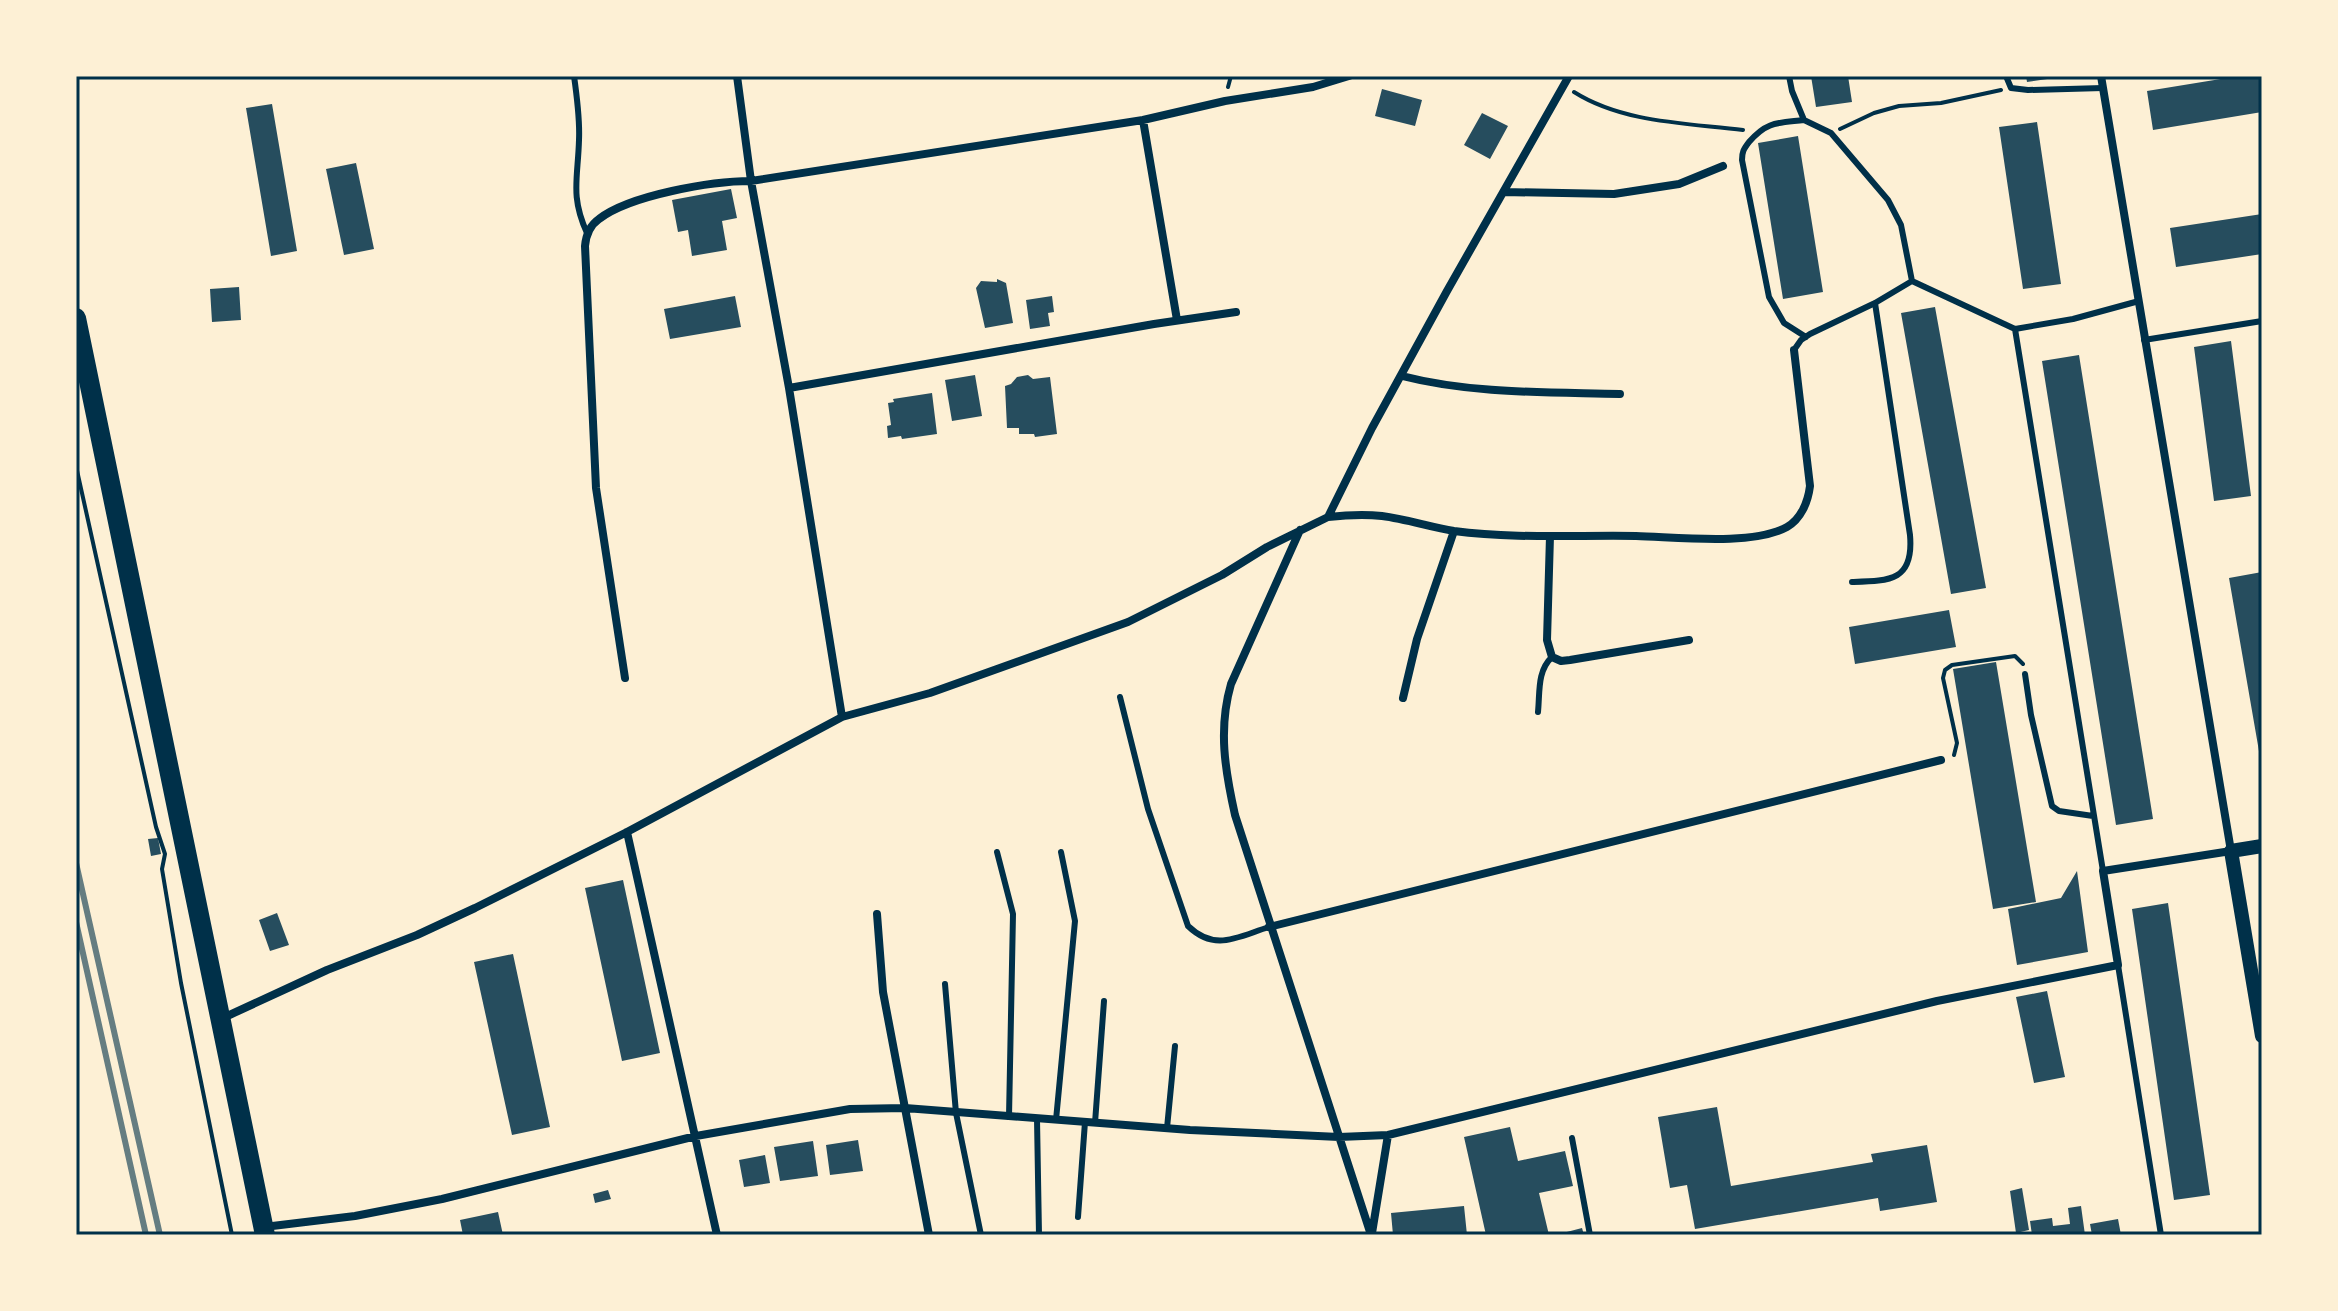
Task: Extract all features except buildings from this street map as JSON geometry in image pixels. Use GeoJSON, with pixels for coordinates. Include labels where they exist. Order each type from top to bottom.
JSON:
{"type":"FeatureCollection","features":[{"type":"Feature","properties":{"kind":"main road"},"geometry":{"type":"LineString","coordinates":[[76,318],[264,1231]]}},
{"type":"Feature","properties":{"kind":"street"},"geometry":{"type":"LineString","coordinates":[[737,76],[751,181],[789,388],[842,717]]}},
{"type":"Feature","properties":{"kind":"street"},"geometry":{"type":"LineString","coordinates":[[625,678],[596,488],[585,259],[587,233],[598,219],[647,199],[713,183],[751,181],[1143,120],[1225,101],[1313,87],[1349,76]]}},
{"type":"Feature","properties":{"kind":"street"},"geometry":{"type":"LineString","coordinates":[[2101,76],[2262,1036]]}},
{"type":"Feature","properties":{"kind":"street"},"geometry":{"type":"LineString","coordinates":[[1328,517],[1565,80]]}},
{"type":"Feature","properties":{"kind":"street"},"geometry":{"type":"LineString","coordinates":[[1143,120],[1177,320]]}},
{"type":"Feature","properties":{"kind":"street"},"geometry":{"type":"LineString","coordinates":[[1504,192],[1614,194],[1679,184],[1723,166]]}},
{"type":"Feature","properties":{"kind":"street"},"geometry":{"type":"LineString","coordinates":[[789,388],[1236,312]]}},
{"type":"Feature","properties":{"kind":"street"},"geometry":{"type":"LineString","coordinates":[[221,1019],[327,970],[417,935],[627,832],[842,717],[930,693],[1128,622],[1328,517],[1385,516],[1454,531],[1550,536],[1713,538],[1776,532],[1791,525],[1805,505],[1810,486],[1794,350]]}},
{"type":"Feature","properties":{"kind":"street"},"geometry":{"type":"LineString","coordinates":[[1402,376],[1443,385],[1512,391],[1620,394]]}},
{"type":"Feature","properties":{"kind":"street"},"geometry":{"type":"LineString","coordinates":[[1300,530],[1231,684],[1225,705],[1222,738],[1235,815],[1371,1235]]}},
{"type":"Feature","properties":{"kind":"street"},"geometry":{"type":"LineString","coordinates":[[1403,698],[1417,639],[1454,531]]}},
{"type":"Feature","properties":{"kind":"street"},"geometry":{"type":"LineString","coordinates":[[1550,536],[1547,640],[1552,657],[1561,661],[1570,660],[1689,640]]}},
{"type":"Feature","properties":{"kind":"street"},"geometry":{"type":"LineString","coordinates":[[1269,927],[1941,760]]}},
{"type":"Feature","properties":{"kind":"street"},"geometry":{"type":"LineString","coordinates":[[627,832],[717,1235]]}},
{"type":"Feature","properties":{"kind":"street"},"geometry":{"type":"LineString","coordinates":[[264,1231],[455,1197],[696,1136],[850,1109],[905,1108],[1167,1128],[1339,1137],[1388,1135],[1937,1001],[2118,965],[2103,871],[2262,846]]}},
{"type":"Feature","properties":{"kind":"street"},"geometry":{"type":"LineString","coordinates":[[877,914],[883,992],[929,1235]]}},
{"type":"Feature","properties":{"kind":"street"},"geometry":{"type":"LineString","coordinates":[[1371,1235],[1388,1135]]}},
{"type":"Feature","properties":{"kind":"lane"},"geometry":{"type":"LineString","coordinates":[[574,76],[579,139],[575,192],[578,212],[587,233]]}},
{"type":"Feature","properties":{"kind":"lane"},"geometry":{"type":"LineString","coordinates":[[1789,76],[1804,120]]}},
{"type":"Feature","properties":{"kind":"lane"},"geometry":{"type":"LineString","coordinates":[[2006,76],[2011,88],[2103,88]]}},
{"type":"Feature","properties":{"kind":"lane"},"geometry":{"type":"LineString","coordinates":[[1806,337],[1784,323],[1769,297],[1742,160],[1742,150],[1757,131],[1767,125],[1804,120],[1831,133],[1888,200],[1901,225],[1912,281]]}},
{"type":"Feature","properties":{"kind":"lane"},"geometry":{"type":"LineString","coordinates":[[1794,350],[1806,337],[1912,281]]}},
{"type":"Feature","properties":{"kind":"lane"},"geometry":{"type":"LineString","coordinates":[[1912,281],[2015,329],[2073,319],[2139,301]]}},
{"type":"Feature","properties":{"kind":"lane"},"geometry":{"type":"LineString","coordinates":[[1852,582],[1875,581],[1901,574],[1910,561],[1910,535],[1875,303]]}},
{"type":"Feature","properties":{"kind":"lane"},"geometry":{"type":"LineString","coordinates":[[2144,340],[2262,321]]}},
{"type":"Feature","properties":{"kind":"lane"},"geometry":{"type":"LineString","coordinates":[[2015,329],[2103,871]]}},
{"type":"Feature","properties":{"kind":"lane"},"geometry":{"type":"LineString","coordinates":[[1538,712],[1541,675],[1545,663],[1552,657]]}},
{"type":"Feature","properties":{"kind":"lane"},"geometry":{"type":"LineString","coordinates":[[2025,674],[2052,806],[2059,811],[2093,816]]}},
{"type":"Feature","properties":{"kind":"lane"},"geometry":{"type":"LineString","coordinates":[[1120,697],[1148,809],[1188,926],[1200,938],[1220,943],[1269,927]]}},
{"type":"Feature","properties":{"kind":"lane"},"geometry":{"type":"LineString","coordinates":[[997,852],[1013,914],[1009,1117]]}},
{"type":"Feature","properties":{"kind":"lane"},"geometry":{"type":"LineString","coordinates":[[1056,1120],[1075,921],[1061,852]]}},
{"type":"Feature","properties":{"kind":"lane"},"geometry":{"type":"LineString","coordinates":[[2118,965],[2161,1235]]}},
{"type":"Feature","properties":{"kind":"lane"},"geometry":{"type":"LineString","coordinates":[[945,984],[956,1113],[981,1235]]}},
{"type":"Feature","properties":{"kind":"lane"},"geometry":{"type":"LineString","coordinates":[[1095,1123],[1104,1001]]}},
{"type":"Feature","properties":{"kind":"lane"},"geometry":{"type":"LineString","coordinates":[[1167,1128],[1175,1046]]}},
{"type":"Feature","properties":{"kind":"lane"},"geometry":{"type":"LineString","coordinates":[[1037,1119],[1039,1235]]}},
{"type":"Feature","properties":{"kind":"lane"},"geometry":{"type":"LineString","coordinates":[[1078,1217],[1085,1122]]}},
{"type":"Feature","properties":{"kind":"lane"},"geometry":{"type":"LineString","coordinates":[[1572,1138],[1590,1235]]}},
{"type":"Feature","properties":{"kind":"path"},"geometry":{"type":"LineString","coordinates":[[1565,80],[1603,106],[1651,119],[1757,131]]}},
{"type":"Feature","properties":{"kind":"path"},"geometry":{"type":"LineString","coordinates":[[1831,133],[1874,113],[1899,106],[1941,103],[2011,88]]}},
{"type":"Feature","properties":{"kind":"path"},"geometry":{"type":"LineString","coordinates":[[76,466],[156,827],[165,854],[162,869],[181,983],[232,1235]]}},
{"type":"Feature","properties":{"kind":"path"},"geometry":{"type":"LineString","coordinates":[[76,488],[82,493]]}},
{"type":"Feature","properties":{"kind":"path"},"geometry":{"type":"LineString","coordinates":[[1941,760],[1954,755],[1957,743],[1943,678],[1945,670],[1952,665],[2015,656],[2023,663],[2025,674]]}},
{"type":"Feature","properties":{"kind":"railway"},"geometry":{"type":"LineString","coordinates":[[76,863],[160,1235]]}},
{"type":"Feature","properties":{"kind":"railway"},"geometry":{"type":"LineString","coordinates":[[76,922],[146,1235]]}}]}
